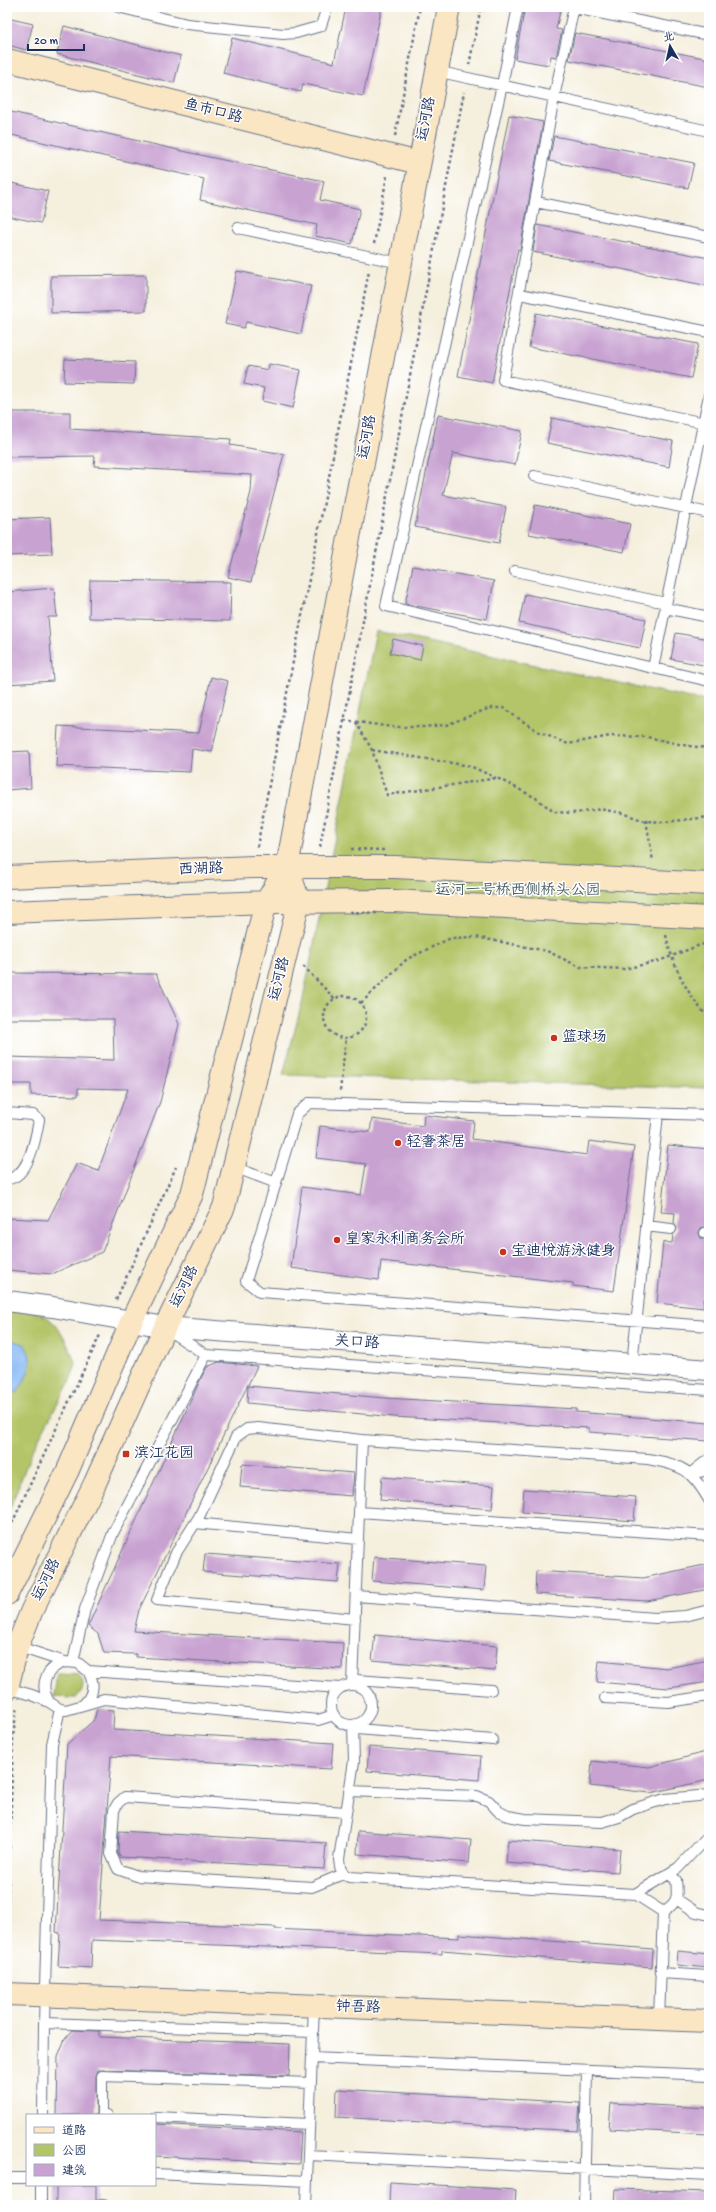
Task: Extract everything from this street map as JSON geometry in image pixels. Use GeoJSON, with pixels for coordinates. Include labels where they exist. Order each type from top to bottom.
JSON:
{"type":"FeatureCollection","features":[{"type":"Feature","properties":{"kind":"street","name":"运河路"},"geometry":{"type":"LineString","coordinates":[[7,1594],[68,1470],[131,1322],[192,1194],[266,902],[287,867],[449,7]]}},
{"type":"Feature","properties":{"kind":"street","name":"鱼市口路"},"geometry":{"type":"LineString","coordinates":[[7,60],[419,163]]}},
{"type":"Feature","properties":{"kind":"street","name":"运河路"},"geometry":{"type":"LineString","coordinates":[[7,1688],[12,1645],[32,1610],[95,1483],[165,1327],[224,1207],[299,902],[287,867]]}},
{"type":"Feature","properties":{"kind":"street","name":"西湖路"},"geometry":{"type":"LineString","coordinates":[[7,877],[287,867],[395,867],[709,884]]}},
{"type":"Feature","properties":{"kind":"street"},"geometry":{"type":"LineString","coordinates":[[7,912],[266,902],[393,901],[709,918]]}},
{"type":"Feature","properties":{"kind":"street","name":"关口路"},"geometry":{"type":"LineString","coordinates":[[7,1301],[52,1307],[165,1327],[709,1370]]}},
{"type":"Feature","properties":{"kind":"street","name":"钟吾路"},"geometry":{"type":"LineString","coordinates":[[7,1994],[709,2022]]}},
{"type":"Feature","properties":{"kind":"lane"},"geometry":{"type":"LineString","coordinates":[[118,7],[187,24],[283,34],[296,33],[321,26],[327,7]]}},
{"type":"Feature","properties":{"kind":"lane"},"geometry":{"type":"LineString","coordinates":[[518,7],[386,606],[709,681]]}},
{"type":"Feature","properties":{"kind":"lane"},"geometry":{"type":"LineString","coordinates":[[706,424],[503,380],[520,294],[554,97],[574,7],[709,35]]}},
{"type":"Feature","properties":{"kind":"lane"},"geometry":{"type":"LineString","coordinates":[[436,71],[709,131]]}},
{"type":"Feature","properties":{"kind":"lane"},"geometry":{"type":"LineString","coordinates":[[536,202],[709,237]]}},
{"type":"Feature","properties":{"kind":"lane"},"geometry":{"type":"LineString","coordinates":[[238,228],[400,263]]}},
{"type":"Feature","properties":{"kind":"lane"},"geometry":{"type":"LineString","coordinates":[[520,294],[709,332]]}},
{"type":"Feature","properties":{"kind":"lane"},"geometry":{"type":"LineString","coordinates":[[653,668],[686,508],[706,424],[709,395]]}},
{"type":"Feature","properties":{"kind":"lane"},"geometry":{"type":"LineString","coordinates":[[534,476],[709,513]]}},
{"type":"Feature","properties":{"kind":"lane"},"geometry":{"type":"LineString","coordinates":[[515,571],[666,605],[709,617]]}},
{"type":"Feature","properties":{"kind":"lane"},"geometry":{"type":"LineString","coordinates":[[709,1115],[309,1103],[297,1114],[246,1281],[260,1292],[709,1326]]}},
{"type":"Feature","properties":{"kind":"lane"},"geometry":{"type":"LineString","coordinates":[[7,1113],[33,1114],[39,1120],[25,1169],[13,1179],[7,1179]]}},
{"type":"Feature","properties":{"kind":"lane"},"geometry":{"type":"LineString","coordinates":[[632,1364],[658,1114]]}},
{"type":"Feature","properties":{"kind":"lane"},"geometry":{"type":"LineString","coordinates":[[234,1167],[276,1183]]}},
{"type":"Feature","properties":{"kind":"lane"},"geometry":{"type":"LineString","coordinates":[[646,1226],[671,1229]]}},
{"type":"Feature","properties":{"kind":"lane"},"geometry":{"type":"LineString","coordinates":[[165,1327],[206,1355],[709,1390]]}},
{"type":"Feature","properties":{"kind":"lane"},"geometry":{"type":"LineString","coordinates":[[69,1662],[85,1609],[113,1533],[206,1355]]}},
{"type":"Feature","properties":{"kind":"lane"},"geometry":{"type":"LineString","coordinates":[[355,1619],[157,1600],[176,1553],[195,1523],[236,1437],[247,1429],[258,1428],[362,1440],[641,1458],[673,1464],[691,1473],[709,1500]]}},
{"type":"Feature","properties":{"kind":"lane"},"geometry":{"type":"LineString","coordinates":[[352,1684],[362,1440]]}},
{"type":"Feature","properties":{"kind":"lane"},"geometry":{"type":"LineString","coordinates":[[691,1473],[709,1459]]}},
{"type":"Feature","properties":{"kind":"lane"},"geometry":{"type":"LineString","coordinates":[[691,1473],[709,1470]]}},
{"type":"Feature","properties":{"kind":"lane"},"geometry":{"type":"LineString","coordinates":[[359,1512],[709,1536]]}},
{"type":"Feature","properties":{"kind":"lane"},"geometry":{"type":"LineString","coordinates":[[195,1523],[358,1538]]}},
{"type":"Feature","properties":{"kind":"lane"},"geometry":{"type":"LineString","coordinates":[[356,1596],[655,1618],[685,1616],[709,1610]]}},
{"type":"Feature","properties":{"kind":"lane"},"geometry":{"type":"LineString","coordinates":[[12,1645],[69,1662],[88,1671],[340,1688],[352,1684],[357,1680],[492,1690]]}},
{"type":"Feature","properties":{"kind":"lane"},"geometry":{"type":"LineString","coordinates":[[49,1702],[43,1688],[46,1674],[57,1664],[69,1662]]}},
{"type":"Feature","properties":{"kind":"lane"},"geometry":{"type":"LineString","coordinates":[[84,1704],[92,1692],[91,1677],[88,1671]]}},
{"type":"Feature","properties":{"kind":"lane"},"geometry":{"type":"LineString","coordinates":[[352,1684],[365,1690],[372,1702],[369,1715],[365,1720],[353,1725]]}},
{"type":"Feature","properties":{"kind":"lane"},"geometry":{"type":"LineString","coordinates":[[7,1688],[49,1702],[60,1709],[73,1710],[84,1704],[104,1699],[318,1720],[334,1715]]}},
{"type":"Feature","properties":{"kind":"lane"},"geometry":{"type":"LineString","coordinates":[[340,1688],[332,1698],[331,1705],[334,1715],[339,1722],[353,1725],[357,1729],[493,1740]]}},
{"type":"Feature","properties":{"kind":"lane"},"geometry":{"type":"LineString","coordinates":[[605,1698],[668,1702],[709,1696]]}},
{"type":"Feature","properties":{"kind":"lane"},"geometry":{"type":"LineString","coordinates":[[43,2114],[44,2023],[52,1744],[60,1709]]}},
{"type":"Feature","properties":{"kind":"lane"},"geometry":{"type":"LineString","coordinates":[[353,1725],[354,1761],[339,1859],[340,1868],[343,1874],[348,1877],[635,1894],[654,1905],[662,1912]]}},
{"type":"Feature","properties":{"kind":"lane"},"geometry":{"type":"LineString","coordinates":[[349,1792],[477,1796],[489,1802],[498,1811],[508,1816],[525,1819],[602,1822],[619,1817],[633,1809],[665,1799],[709,1795]]}},
{"type":"Feature","properties":{"kind":"lane"},"geometry":{"type":"LineString","coordinates":[[343,1874],[312,1887],[137,1876],[118,1869],[111,1854],[114,1810],[118,1803],[125,1797],[346,1812]]}},
{"type":"Feature","properties":{"kind":"lane"},"geometry":{"type":"LineString","coordinates":[[635,1894],[669,1874],[691,1856],[709,1835]]}},
{"type":"Feature","properties":{"kind":"lane"},"geometry":{"type":"LineString","coordinates":[[662,1912],[674,1905],[678,1894],[676,1880],[669,1874]]}},
{"type":"Feature","properties":{"kind":"lane"},"geometry":{"type":"LineString","coordinates":[[676,1899],[696,1912],[709,1915]]}},
{"type":"Feature","properties":{"kind":"lane"},"geometry":{"type":"LineString","coordinates":[[658,2019],[662,1912]]}},
{"type":"Feature","properties":{"kind":"lane"},"geometry":{"type":"LineString","coordinates":[[660,1973],[709,1976]]}},
{"type":"Feature","properties":{"kind":"lane"},"geometry":{"type":"LineString","coordinates":[[306,2205],[314,2006]]}},
{"type":"Feature","properties":{"kind":"lane"},"geometry":{"type":"LineString","coordinates":[[44,2023],[314,2032]]}},
{"type":"Feature","properties":{"kind":"lane"},"geometry":{"type":"LineString","coordinates":[[312,2058],[709,2075]]}},
{"type":"Feature","properties":{"kind":"lane"},"geometry":{"type":"LineString","coordinates":[[584,2205],[587,2070]]}},
{"type":"Feature","properties":{"kind":"lane"},"geometry":{"type":"LineString","coordinates":[[102,2114],[102,2076],[311,2083]]}},
{"type":"Feature","properties":{"kind":"lane"},"geometry":{"type":"LineString","coordinates":[[156,2117],[309,2124]]}},
{"type":"Feature","properties":{"kind":"lane"},"geometry":{"type":"LineString","coordinates":[[308,2155],[709,2175]]}},
{"type":"Feature","properties":{"kind":"lane"},"geometry":{"type":"LineString","coordinates":[[156,2174],[307,2181]]}},
{"type":"Feature","properties":{"kind":"lane"},"geometry":{"type":"LineString","coordinates":[[7,2178],[26,2178]]}},
{"type":"Feature","properties":{"kind":"lane"},"geometry":{"type":"LineString","coordinates":[[41,2205],[42,2186]]}},
{"type":"Feature","properties":{"kind":"path"},"geometry":{"type":"LineString","coordinates":[[253,868],[420,7]]}},
{"type":"Feature","properties":{"kind":"path"},"geometry":{"type":"LineString","coordinates":[[344,720],[392,727],[446,725],[484,710],[503,708],[539,732],[568,744],[610,736],[647,737],[688,746],[709,748]]}},
{"type":"Feature","properties":{"kind":"path"},"geometry":{"type":"LineString","coordinates":[[356,722],[372,750],[387,795],[497,778]]}},
{"type":"Feature","properties":{"kind":"path"},"geometry":{"type":"LineString","coordinates":[[372,750],[470,766],[523,790],[554,812],[576,813],[600,810],[622,813],[645,820],[665,822],[709,817]]}},
{"type":"Feature","properties":{"kind":"path"},"geometry":{"type":"LineString","coordinates":[[361,1003],[407,959],[451,938],[476,937],[547,951],[580,966],[624,969],[659,961],[709,943]]}},
{"type":"Feature","properties":{"kind":"path"},"geometry":{"type":"LineString","coordinates":[[300,964],[335,999]]}},
{"type":"Feature","properties":{"kind":"path"},"geometry":{"type":"LineString","coordinates":[[348,996],[361,1003],[366,1015],[363,1028],[353,1036],[346,1038],[333,1034],[325,1023],[325,1009],[335,999],[348,996]]}},
{"type":"Feature","properties":{"kind":"path"},"geometry":{"type":"LineString","coordinates":[[339,1104],[346,1038]]}},
{"type":"Feature","properties":{"kind":"path"},"geometry":{"type":"LineString","coordinates":[[7,1534],[166,1194],[179,1160]]}},
{"type":"Feature","properties":{"kind":"green space","name":"运河一号桥西侧桥头公园"},"geometry":{"type":"Polygon","coordinates":[[[376,631],[709,702],[709,1088],[283,1075],[303,999],[376,631]]]}},
{"type":"Feature","properties":{"kind":"green space"},"geometry":{"type":"Polygon","coordinates":[[[7,1307],[33,1311],[48,1318],[54,1323],[63,1335],[76,1365],[69,1383],[32,1451],[7,1516],[7,1307]]]}},
{"type":"Feature","properties":{"kind":"green space"},"geometry":{"type":"Polygon","coordinates":[[[57,1674],[79,1675],[83,1687],[76,1698],[54,1697],[57,1674]]]}},
{"type":"Feature","properties":{"kind":"water"},"geometry":{"type":"Polygon","coordinates":[[[7,1339],[24,1344],[30,1357],[27,1375],[17,1393],[7,1389],[7,1339]]]}},
{"type":"Feature","properties":{"kind":"building"},"geometry":{"type":"Polygon","coordinates":[[[346,7],[382,7],[363,96],[303,84],[301,92],[223,73],[232,38],[334,63],[346,7]]]}},
{"type":"Feature","properties":{"kind":"building"},"geometry":{"type":"Polygon","coordinates":[[[525,7],[561,7],[556,29],[562,30],[556,57],[551,56],[549,65],[515,59],[525,7]]]}},
{"type":"Feature","properties":{"kind":"building"},"geometry":{"type":"Polygon","coordinates":[[[7,18],[33,24],[26,50],[7,45],[7,18]]]}},
{"type":"Feature","properties":{"kind":"building"},"geometry":{"type":"Polygon","coordinates":[[[64,26],[181,56],[174,83],[57,54],[64,26]]]}},
{"type":"Feature","properties":{"kind":"building"},"geometry":{"type":"Polygon","coordinates":[[[575,33],[709,59],[709,87],[569,60],[575,33]]]}},
{"type":"Feature","properties":{"kind":"building"},"geometry":{"type":"Polygon","coordinates":[[[7,111],[209,157],[324,181],[320,200],[360,209],[352,244],[315,236],[317,225],[200,200],[204,179],[7,134],[7,111]]]}},
{"type":"Feature","properties":{"kind":"building"},"geometry":{"type":"Polygon","coordinates":[[[509,115],[543,122],[520,250],[518,249],[492,383],[458,376],[509,115]]]}},
{"type":"Feature","properties":{"kind":"building"},"geometry":{"type":"Polygon","coordinates":[[[554,136],[694,163],[688,188],[549,161],[554,136]]]}},
{"type":"Feature","properties":{"kind":"building"},"geometry":{"type":"Polygon","coordinates":[[[7,182],[48,191],[41,223],[7,216],[7,182]]]}},
{"type":"Feature","properties":{"kind":"building"},"geometry":{"type":"Polygon","coordinates":[[[537,225],[709,258],[709,286],[533,252],[537,225]]]}},
{"type":"Feature","properties":{"kind":"building"},"geometry":{"type":"Polygon","coordinates":[[[237,271],[311,286],[301,334],[246,322],[244,328],[225,324],[237,271]]]}},
{"type":"Feature","properties":{"kind":"building"},"geometry":{"type":"Polygon","coordinates":[[[146,275],[146,311],[51,313],[51,276],[146,275]]]}},
{"type":"Feature","properties":{"kind":"building"},"geometry":{"type":"Polygon","coordinates":[[[536,313],[698,344],[691,378],[529,347],[536,313]]]}},
{"type":"Feature","properties":{"kind":"building"},"geometry":{"type":"Polygon","coordinates":[[[65,359],[135,362],[134,384],[64,382],[65,359]]]}},
{"type":"Feature","properties":{"kind":"building"},"geometry":{"type":"Polygon","coordinates":[[[269,364],[301,370],[293,408],[262,401],[264,388],[244,384],[248,366],[268,370],[269,364]]]}},
{"type":"Feature","properties":{"kind":"building"},"geometry":{"type":"Polygon","coordinates":[[[7,412],[70,412],[70,429],[231,439],[230,445],[284,454],[251,582],[228,577],[251,492],[252,475],[94,466],[95,456],[8,457],[7,412]]]}},
{"type":"Feature","properties":{"kind":"building"},"geometry":{"type":"Polygon","coordinates":[[[438,415],[522,431],[515,465],[453,453],[443,495],[506,507],[499,543],[415,527],[438,415]]]}},
{"type":"Feature","properties":{"kind":"building"},"geometry":{"type":"Polygon","coordinates":[[[552,418],[673,441],[669,467],[547,443],[552,418]]]}},
{"type":"Feature","properties":{"kind":"building"},"geometry":{"type":"Polygon","coordinates":[[[535,505],[630,524],[624,552],[529,534],[535,505]]]}},
{"type":"Feature","properties":{"kind":"building"},"geometry":{"type":"Polygon","coordinates":[[[50,517],[52,554],[7,556],[7,519],[50,517]]]}},
{"type":"Feature","properties":{"kind":"building"},"geometry":{"type":"Polygon","coordinates":[[[413,566],[494,581],[487,619],[405,604],[413,566]]]}},
{"type":"Feature","properties":{"kind":"building"},"geometry":{"type":"Polygon","coordinates":[[[90,580],[231,582],[230,621],[89,618],[90,580]]]}},
{"type":"Feature","properties":{"kind":"building"},"geometry":{"type":"Polygon","coordinates":[[[54,588],[57,617],[48,617],[53,681],[7,684],[7,592],[54,588]]]}},
{"type":"Feature","properties":{"kind":"building"},"geometry":{"type":"Polygon","coordinates":[[[525,594],[646,619],[640,648],[519,623],[525,594]]]}},
{"type":"Feature","properties":{"kind":"building"},"geometry":{"type":"Polygon","coordinates":[[[676,633],[709,639],[709,666],[671,659],[676,633]]]}},
{"type":"Feature","properties":{"kind":"building"},"geometry":{"type":"Polygon","coordinates":[[[393,639],[423,646],[420,660],[390,653],[393,639]]]}},
{"type":"Feature","properties":{"kind":"building"},"geometry":{"type":"Polygon","coordinates":[[[211,677],[228,681],[212,752],[192,749],[190,772],[56,766],[58,726],[199,733],[211,677]]]}},
{"type":"Feature","properties":{"kind":"building"},"geometry":{"type":"Polygon","coordinates":[[[29,751],[31,788],[7,790],[7,752],[29,751]]]}},
{"type":"Feature","properties":{"kind":"building"},"geometry":{"type":"Polygon","coordinates":[[[7,973],[156,974],[179,1024],[160,1102],[102,1252],[52,1274],[7,1270],[7,1218],[48,1220],[77,1163],[98,1171],[128,1089],[78,1088],[78,1096],[31,1095],[31,1084],[7,1084],[7,1057],[114,1060],[113,1019],[7,1019],[7,973]]]}},
{"type":"Feature","properties":{"kind":"building"},"geometry":{"type":"Polygon","coordinates":[[[424,1115],[474,1121],[472,1139],[587,1155],[589,1141],[634,1147],[614,1291],[573,1286],[573,1283],[381,1261],[379,1280],[291,1268],[302,1187],[361,1195],[366,1164],[316,1158],[320,1126],[370,1132],[372,1119],[423,1126],[424,1115]]]}},
{"type":"Feature","properties":{"kind":"building"},"geometry":{"type":"Polygon","coordinates":[[[668,1145],[709,1149],[709,1226],[701,1228],[699,1233],[701,1238],[709,1240],[709,1299],[703,1299],[704,1308],[657,1303],[663,1242],[672,1243],[673,1235],[677,1229],[674,1223],[675,1213],[661,1212],[668,1145]]]}},
{"type":"Feature","properties":{"kind":"building"},"geometry":{"type":"Polygon","coordinates":[[[219,1362],[257,1366],[139,1610],[134,1631],[343,1643],[342,1669],[136,1657],[136,1654],[104,1653],[98,1634],[88,1626],[202,1376],[207,1367],[219,1362]]]}},
{"type":"Feature","properties":{"kind":"building"},"geometry":{"type":"Polygon","coordinates":[[[248,1386],[385,1398],[576,1409],[576,1412],[709,1423],[709,1441],[589,1432],[589,1428],[394,1417],[247,1403],[248,1386]]]}},
{"type":"Feature","properties":{"kind":"building"},"geometry":{"type":"Polygon","coordinates":[[[242,1464],[354,1473],[352,1496],[240,1487],[242,1464]]]}},
{"type":"Feature","properties":{"kind":"building"},"geometry":{"type":"Polygon","coordinates":[[[382,1477],[494,1486],[492,1509],[380,1500],[382,1477]]]}},
{"type":"Feature","properties":{"kind":"building"},"geometry":{"type":"Polygon","coordinates":[[[524,1489],[636,1497],[634,1521],[522,1512],[524,1489]]]}},
{"type":"Feature","properties":{"kind":"building"},"geometry":{"type":"Polygon","coordinates":[[[205,1554],[340,1564],[338,1582],[203,1572],[205,1554]]]}},
{"type":"Feature","properties":{"kind":"building"},"geometry":{"type":"Polygon","coordinates":[[[374,1557],[486,1566],[484,1590],[372,1581],[374,1557]]]}},
{"type":"Feature","properties":{"kind":"building"},"geometry":{"type":"Polygon","coordinates":[[[709,1564],[709,1589],[647,1601],[535,1594],[536,1571],[643,1578],[709,1564]]]}},
{"type":"Feature","properties":{"kind":"building"},"geometry":{"type":"Polygon","coordinates":[[[375,1635],[497,1646],[495,1671],[372,1660],[375,1635]]]}},
{"type":"Feature","properties":{"kind":"building"},"geometry":{"type":"Polygon","coordinates":[[[709,1660],[709,1682],[669,1688],[597,1682],[599,1661],[667,1668],[709,1660]]]}},
{"type":"Feature","properties":{"kind":"building"},"geometry":{"type":"Polygon","coordinates":[[[97,1709],[114,1710],[113,1730],[333,1743],[331,1769],[111,1756],[99,1920],[275,1927],[275,1929],[459,1938],[459,1934],[653,1949],[652,1967],[442,1950],[442,1954],[92,1940],[91,1968],[58,1966],[60,1933],[56,1932],[67,1744],[94,1720],[97,1709]]]}},
{"type":"Feature","properties":{"kind":"building"},"geometry":{"type":"Polygon","coordinates":[[[369,1747],[481,1756],[479,1780],[367,1771],[369,1747]]]}},
{"type":"Feature","properties":{"kind":"building"},"geometry":{"type":"Polygon","coordinates":[[[706,1752],[709,1780],[650,1793],[590,1786],[592,1761],[649,1767],[706,1752]]]}},
{"type":"Feature","properties":{"kind":"building"},"geometry":{"type":"Polygon","coordinates":[[[119,1831],[326,1843],[324,1869],[120,1857],[118,1853],[119,1831]]]}},
{"type":"Feature","properties":{"kind":"building"},"geometry":{"type":"Polygon","coordinates":[[[358,1831],[471,1840],[469,1863],[357,1854],[358,1831]]]}},
{"type":"Feature","properties":{"kind":"building"},"geometry":{"type":"Polygon","coordinates":[[[508,1840],[620,1849],[618,1872],[506,1863],[508,1840]]]}},
{"type":"Feature","properties":{"kind":"building"},"geometry":{"type":"Polygon","coordinates":[[[678,1951],[709,1954],[709,1968],[677,1965],[678,1951]]]}},
{"type":"Feature","properties":{"kind":"building"},"geometry":{"type":"Polygon","coordinates":[[[73,2030],[99,2031],[99,2037],[290,2044],[289,2076],[98,2070],[96,2076],[96,2114],[57,2114],[58,2056],[65,2039],[73,2030]]]}},
{"type":"Feature","properties":{"kind":"building"},"geometry":{"type":"Polygon","coordinates":[[[337,2089],[580,2103],[578,2131],[336,2117],[337,2089]]]}},
{"type":"Feature","properties":{"kind":"building"},"geometry":{"type":"Polygon","coordinates":[[[611,2103],[709,2108],[709,2134],[609,2129],[611,2103]]]}},
{"type":"Feature","properties":{"kind":"building"},"geometry":{"type":"Polygon","coordinates":[[[156,2124],[301,2132],[299,2164],[156,2156],[156,2124]]]}},
{"type":"Feature","properties":{"kind":"building"},"geometry":{"type":"Polygon","coordinates":[[[390,2182],[516,2190],[515,2205],[389,2205],[390,2182]]]}},
{"type":"Feature","properties":{"kind":"building"},"geometry":{"type":"Polygon","coordinates":[[[56,2186],[96,2186],[96,2200],[94,2205],[56,2205],[56,2186]]]}},
{"type":"Feature","properties":{"kind":"building"},"geometry":{"type":"Polygon","coordinates":[[[616,2189],[709,2192],[709,2205],[615,2205],[616,2189]]]}},
{"type":"Feature","properties":{"kind":"place","name":"篮球场"},"geometry":{"type":"Point","coordinates":[554,1038]}},
{"type":"Feature","properties":{"kind":"place","name":"轻奢茶居"},"geometry":{"type":"Point","coordinates":[398,1143]}},
{"type":"Feature","properties":{"kind":"place","name":"皇家永利商务会所"},"geometry":{"type":"Point","coordinates":[337,1240]}},
{"type":"Feature","properties":{"kind":"place","name":"宝迪悦游泳健身"},"geometry":{"type":"Point","coordinates":[503,1252]}},
{"type":"Feature","properties":{"kind":"place","name":"滨江花园"},"geometry":{"type":"Point","coordinates":[126,1454]}}]}
